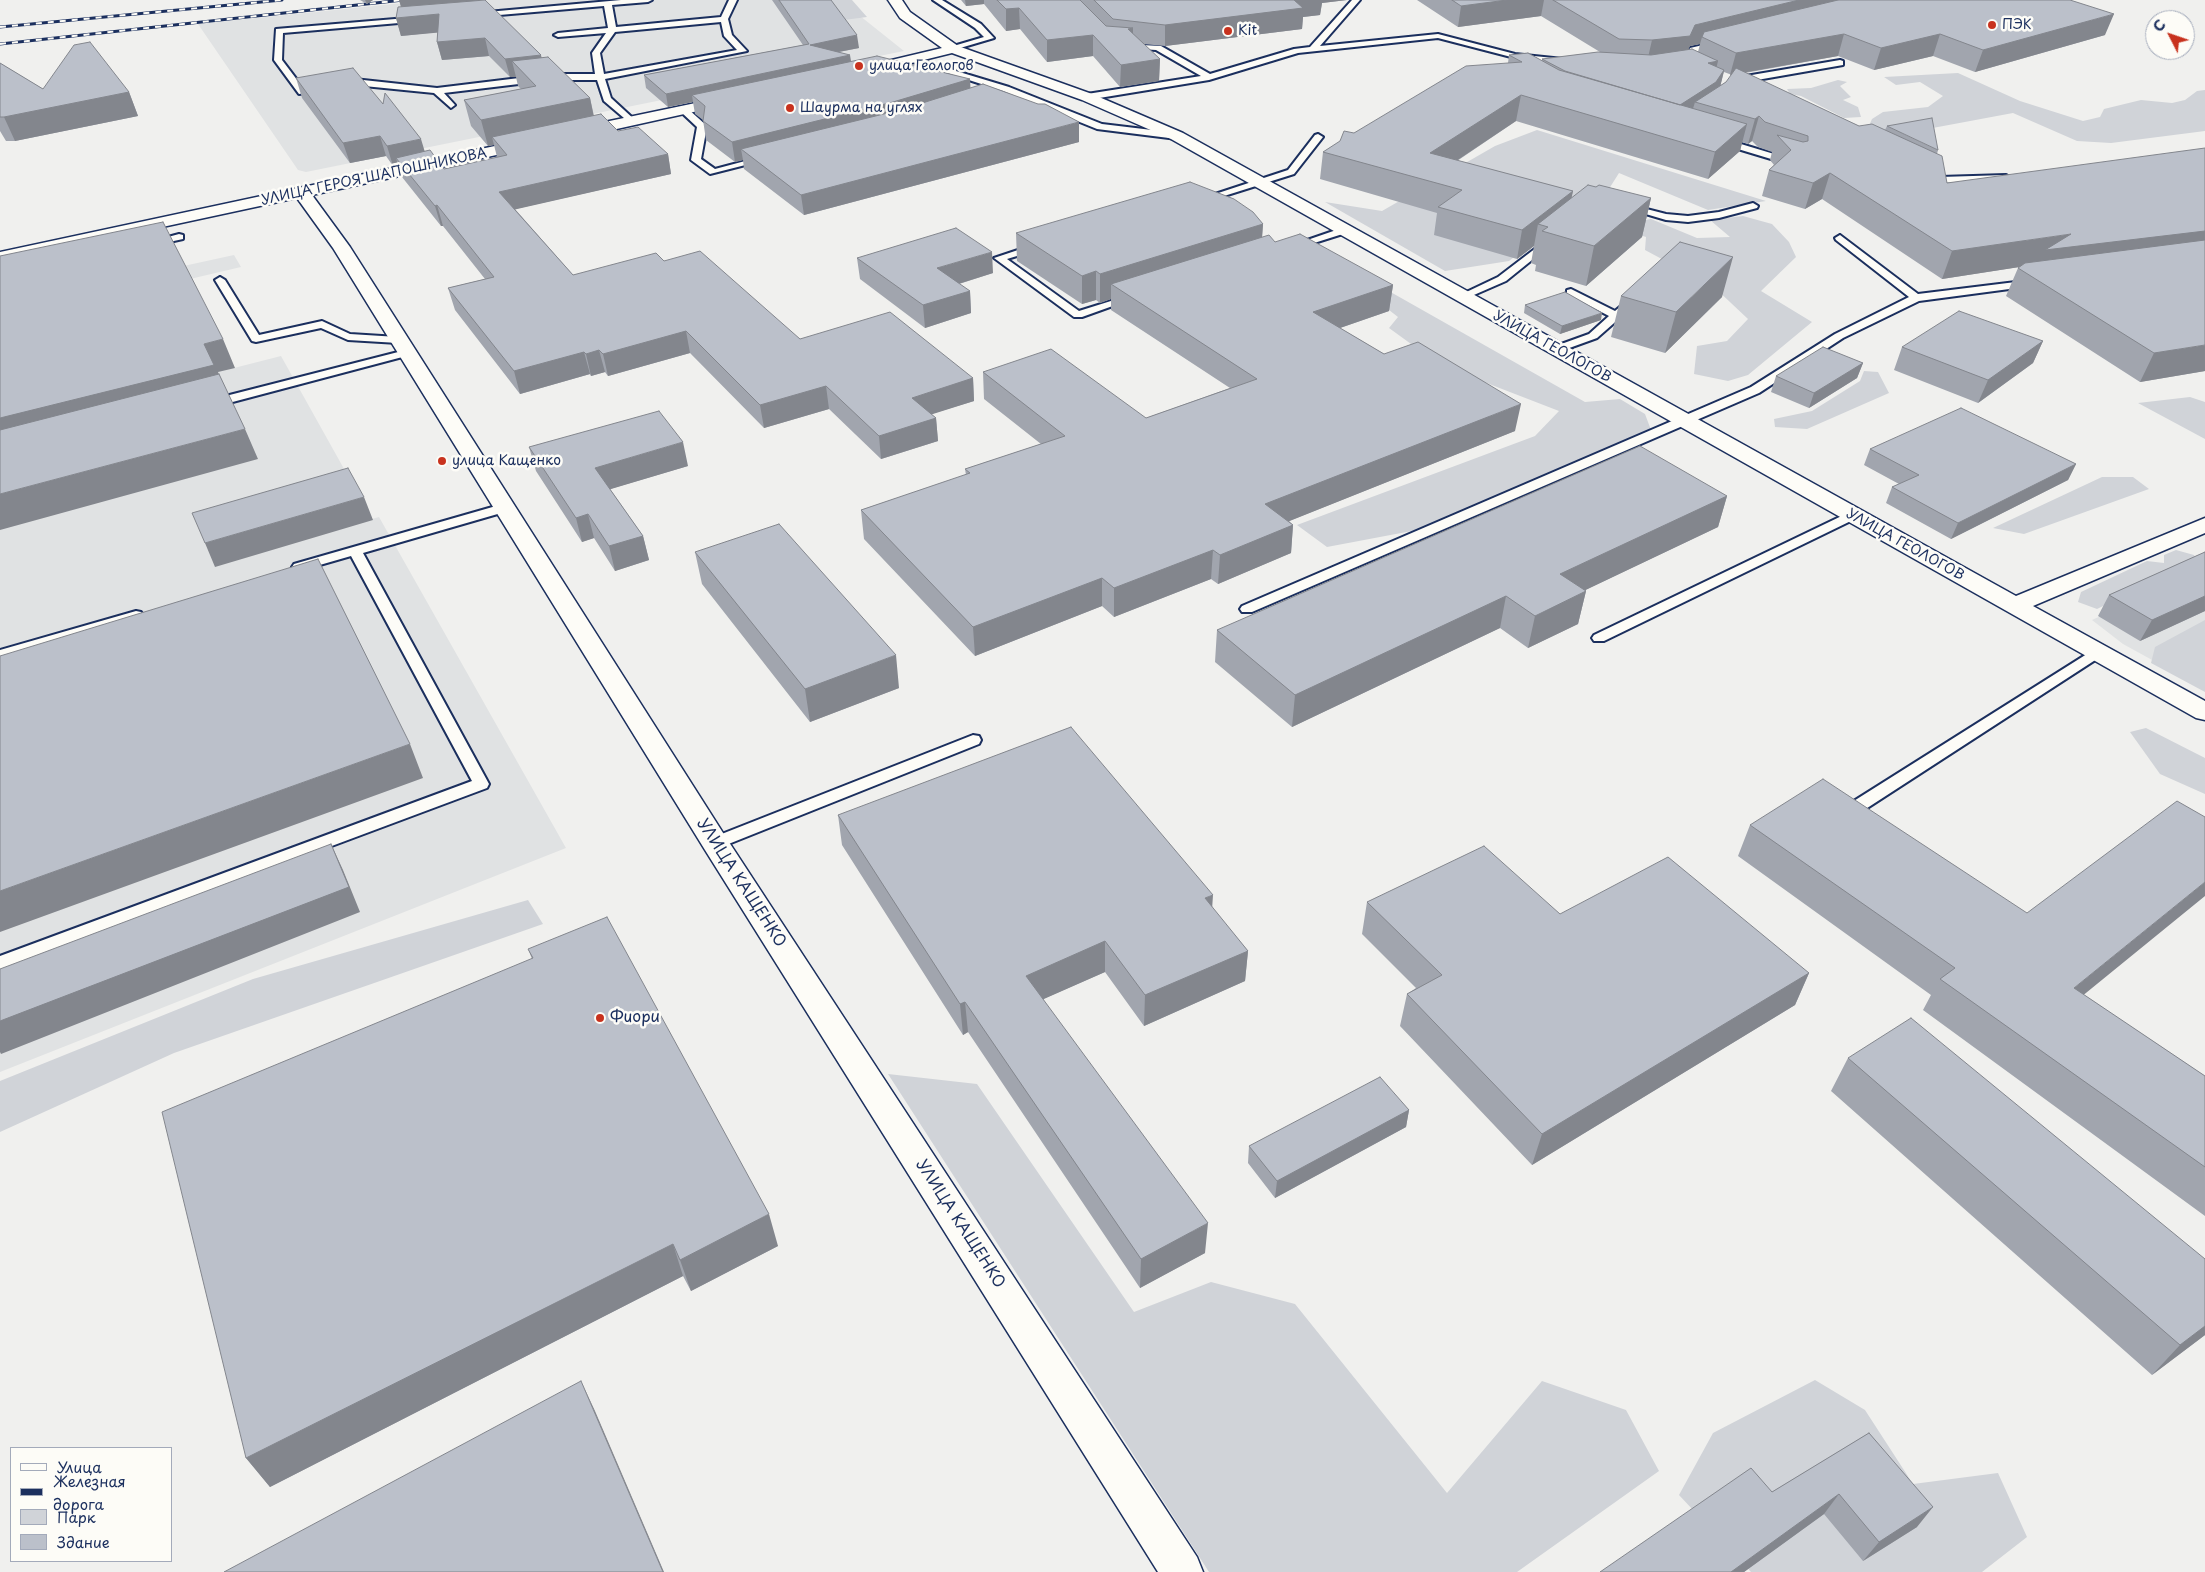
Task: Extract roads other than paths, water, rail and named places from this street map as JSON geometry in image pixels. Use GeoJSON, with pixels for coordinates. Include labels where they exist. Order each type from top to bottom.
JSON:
{"type":"FeatureCollection","features":[{"type":"Feature","properties":{"kind":"street","name":"УЛИЦА ГЕОЛОГОВ"},"geometry":{"type":"LineString","coordinates":[[895,0],[904,15],[952,49],[1087,97],[1177,136],[2205,712]]}},
{"type":"Feature","properties":{"kind":"street"},"geometry":{"type":"LineString","coordinates":[[852,74],[916,60],[952,49]]}},
{"type":"Feature","properties":{"kind":"street"},"geometry":{"type":"LineString","coordinates":[[564,136],[744,97]]}},
{"type":"Feature","properties":{"kind":"street","name":"УЛИЦА ГЕРОЯ ШАПОШНИКОВА"},"geometry":{"type":"LineString","coordinates":[[0,257],[111,238],[302,193],[546,140]]}},
{"type":"Feature","properties":{"kind":"street","name":"УЛИЦА КАЩЕНКО"},"geometry":{"type":"LineString","coordinates":[[302,193],[341,247],[503,508],[715,843],[1182,1572]]}},
{"type":"Feature","properties":{"kind":"street"},"geometry":{"type":"LineString","coordinates":[[2014,606],[2031,597],[2205,525]]}},
{"type":"Feature","properties":{"kind":"lane"},"geometry":{"type":"LineString","coordinates":[[468,15],[648,0]]}},
{"type":"Feature","properties":{"kind":"lane"},"geometry":{"type":"LineString","coordinates":[[428,18],[279,31],[278,60],[302,92],[354,82],[437,91],[552,77],[600,77],[743,51],[728,36],[724,19],[733,0]]}},
{"type":"Feature","properties":{"kind":"lane"},"geometry":{"type":"LineString","coordinates":[[937,0],[978,26],[990,38],[952,49]]}},
{"type":"Feature","properties":{"kind":"lane"},"geometry":{"type":"LineString","coordinates":[[1312,50],[1356,0]]}},
{"type":"Feature","properties":{"kind":"lane"},"geometry":{"type":"LineString","coordinates":[[608,4],[612,30],[596,53],[600,77],[606,99],[631,121]]}},
{"type":"Feature","properties":{"kind":"lane"},"geometry":{"type":"LineString","coordinates":[[558,35],[724,19]]}},
{"type":"Feature","properties":{"kind":"lane"},"geometry":{"type":"LineString","coordinates":[[1087,97],[1209,77],[1297,51],[1438,36],[1514,56],[1573,63]]}},
{"type":"Feature","properties":{"kind":"lane"},"geometry":{"type":"LineString","coordinates":[[1689,63],[1693,50],[1729,40]]}},
{"type":"Feature","properties":{"kind":"lane"},"geometry":{"type":"LineString","coordinates":[[1120,45],[1158,48],[1209,77]]}},
{"type":"Feature","properties":{"kind":"lane"},"geometry":{"type":"LineString","coordinates":[[916,60],[1006,89],[1100,127],[1177,136]]}},
{"type":"Feature","properties":{"kind":"lane"},"geometry":{"type":"LineString","coordinates":[[1747,90],[1726,82],[1840,63]]}},
{"type":"Feature","properties":{"kind":"lane"},"geometry":{"type":"LineString","coordinates":[[989,96],[1006,89]]}},
{"type":"Feature","properties":{"kind":"lane"},"geometry":{"type":"LineString","coordinates":[[437,91],[451,105]]}},
{"type":"Feature","properties":{"kind":"lane"},"geometry":{"type":"LineString","coordinates":[[684,110],[702,126],[696,160],[713,172],[778,156]]}},
{"type":"Feature","properties":{"kind":"lane"},"geometry":{"type":"LineString","coordinates":[[1187,204],[1261,183],[1291,172],[1318,137]]}},
{"type":"Feature","properties":{"kind":"lane"},"geometry":{"type":"LineString","coordinates":[[1714,139],[1796,163]]}},
{"type":"Feature","properties":{"kind":"lane"},"geometry":{"type":"LineString","coordinates":[[1922,172],[1939,180],[2011,178]]}},
{"type":"Feature","properties":{"kind":"lane"},"geometry":{"type":"LineString","coordinates":[[1619,205],[1666,218],[1688,219],[1719,215],[1753,206]]}},
{"type":"Feature","properties":{"kind":"lane"},"geometry":{"type":"LineString","coordinates":[[1280,250],[1345,230]]}},
{"type":"Feature","properties":{"kind":"lane"},"geometry":{"type":"LineString","coordinates":[[1463,296],[1502,279],[1555,236]]}},
{"type":"Feature","properties":{"kind":"lane"},"geometry":{"type":"LineString","coordinates":[[144,245],[179,237]]}},
{"type":"Feature","properties":{"kind":"lane"},"geometry":{"type":"LineString","coordinates":[[1840,238],[1916,298]]}},
{"type":"Feature","properties":{"kind":"lane"},"geometry":{"type":"LineString","coordinates":[[1046,245],[999,258],[1078,315],[1142,294]]}},
{"type":"Feature","properties":{"kind":"lane"},"geometry":{"type":"LineString","coordinates":[[220,280],[256,339],[322,324],[348,337],[402,346]]}},
{"type":"Feature","properties":{"kind":"lane"},"geometry":{"type":"LineString","coordinates":[[1248,609],[1767,384],[1839,336],[1916,298],[2041,282]]}},
{"type":"Feature","properties":{"kind":"lane"},"geometry":{"type":"LineString","coordinates":[[1557,349],[1593,336],[1643,291]]}},
{"type":"Feature","properties":{"kind":"lane"},"geometry":{"type":"LineString","coordinates":[[1571,292],[1617,316]]}},
{"type":"Feature","properties":{"kind":"lane"},"geometry":{"type":"LineString","coordinates":[[200,407],[402,346]]}},
{"type":"Feature","properties":{"kind":"lane"},"geometry":{"type":"LineString","coordinates":[[290,570],[503,508]]}},
{"type":"Feature","properties":{"kind":"lane"},"geometry":{"type":"LineString","coordinates":[[1599,638],[1852,515]]}},
{"type":"Feature","properties":{"kind":"lane"},"geometry":{"type":"LineString","coordinates":[[0,963],[480,784],[355,551]]}},
{"type":"Feature","properties":{"kind":"lane"},"geometry":{"type":"LineString","coordinates":[[0,655],[150,611]]}},
{"type":"Feature","properties":{"kind":"lane"},"geometry":{"type":"LineString","coordinates":[[1855,808],[2098,652]]}},
{"type":"Feature","properties":{"kind":"lane"},"geometry":{"type":"LineString","coordinates":[[715,843],[973,740]]}},
{"type":"Feature","properties":{"kind":"railway"},"geometry":{"type":"LineString","coordinates":[[0,27],[282,0]]}},
{"type":"Feature","properties":{"kind":"railway"},"geometry":{"type":"LineString","coordinates":[[0,44],[403,0]]}},
{"type":"Feature","properties":{"kind":"place","name":"ПЭК"},"geometry":{"type":"Point","coordinates":[1992,25]}},
{"type":"Feature","properties":{"kind":"place","name":"Kit"},"geometry":{"type":"Point","coordinates":[1228,31]}},
{"type":"Feature","properties":{"kind":"place","name":"улица Геологов"},"geometry":{"type":"Point","coordinates":[859,66]}},
{"type":"Feature","properties":{"kind":"place","name":"Шаурма на углях"},"geometry":{"type":"Point","coordinates":[790,108]}},
{"type":"Feature","properties":{"kind":"place","name":"улица Кащенко"},"geometry":{"type":"Point","coordinates":[442,461]}},
{"type":"Feature","properties":{"kind":"place","name":"Фиори"},"geometry":{"type":"Point","coordinates":[600,1018]}}]}
